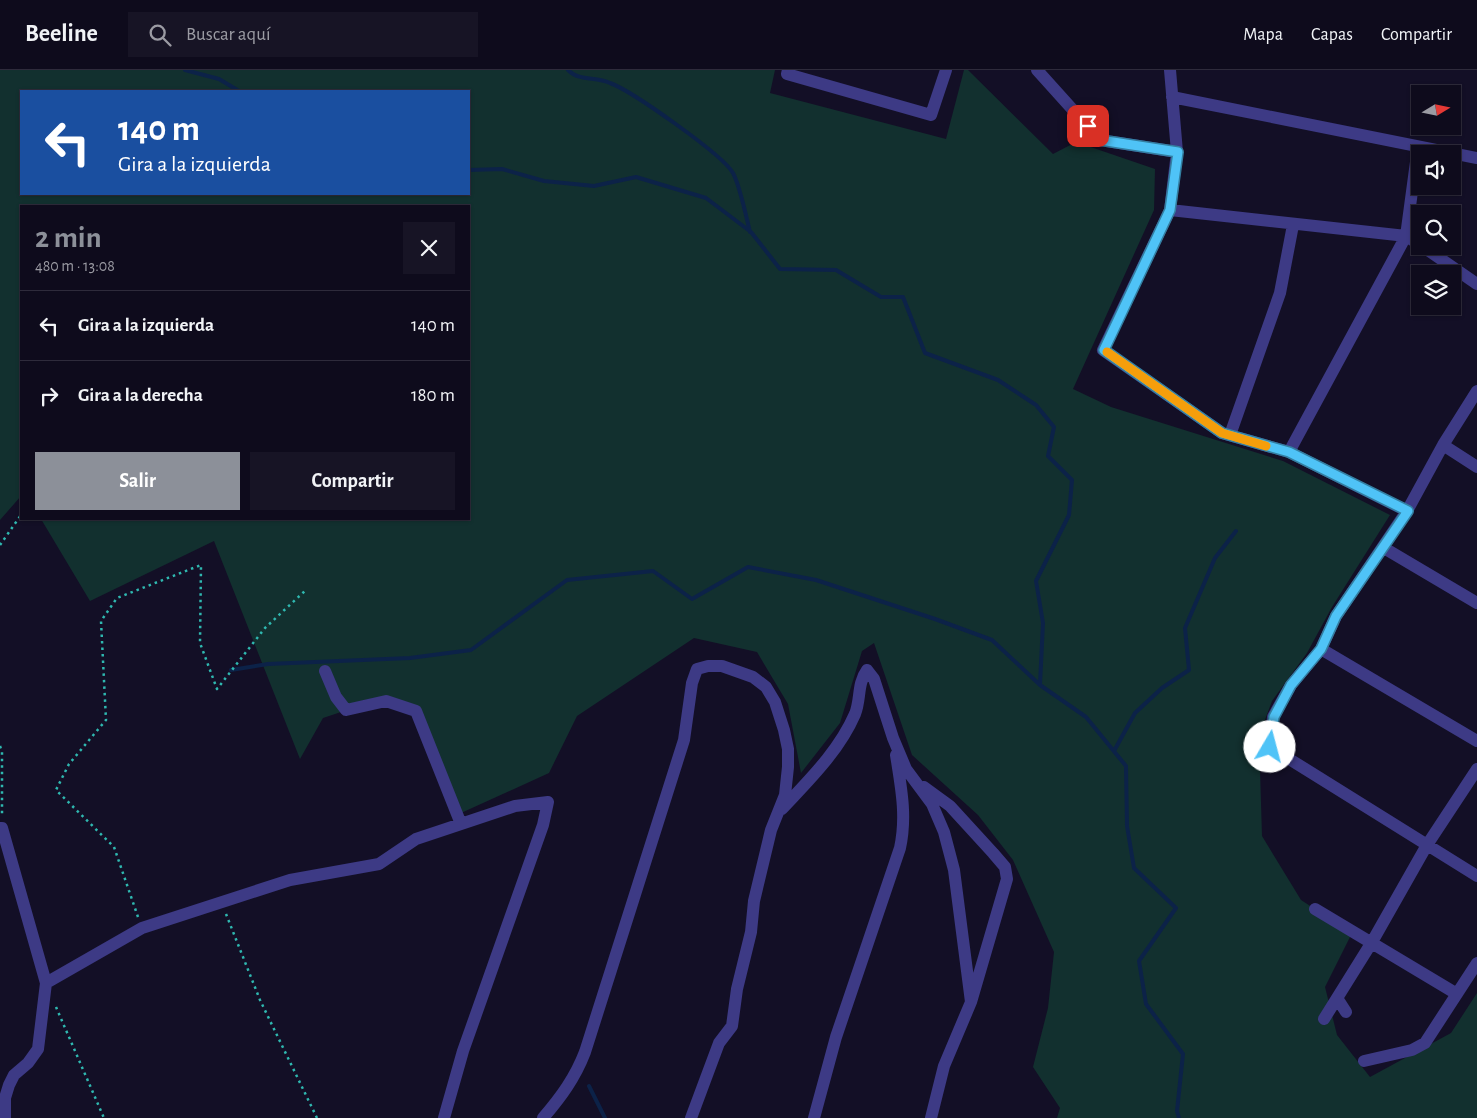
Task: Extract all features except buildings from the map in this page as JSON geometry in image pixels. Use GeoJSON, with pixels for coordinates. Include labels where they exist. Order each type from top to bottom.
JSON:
{"type":"FeatureCollection","features":[{"type":"Feature","properties":{"kind":"street"},"geometry":{"type":"LineString","coordinates":[[788,70],[787,74],[931,116],[946,70]]}},
{"type":"Feature","properties":{"kind":"street"},"geometry":{"type":"LineString","coordinates":[[1036,70],[1100,140],[1178,152]]}},
{"type":"Feature","properties":{"kind":"street"},"geometry":{"type":"LineString","coordinates":[[1170,70],[1178,152],[1170,210],[1104,350],[1222,433],[1289,452],[1408,511]]}},
{"type":"Feature","properties":{"kind":"street"},"geometry":{"type":"LineString","coordinates":[[1172,97],[1413,145]]}},
{"type":"Feature","properties":{"kind":"street"},"geometry":{"type":"LineString","coordinates":[[1461,155],[1477,158]]}},
{"type":"Feature","properties":{"kind":"street"},"geometry":{"type":"LineString","coordinates":[[1289,452],[1406,236],[1411,195]]}},
{"type":"Feature","properties":{"kind":"street"},"geometry":{"type":"LineString","coordinates":[[1170,210],[1406,236],[1411,239]]}},
{"type":"Feature","properties":{"kind":"street"},"geometry":{"type":"LineString","coordinates":[[1230,435],[1280,293],[1293,225]]}},
{"type":"Feature","properties":{"kind":"street"},"geometry":{"type":"LineString","coordinates":[[1434,255],[1477,284]]}},
{"type":"Feature","properties":{"kind":"street"},"geometry":{"type":"LineString","coordinates":[[1477,391],[1443,445],[1408,511],[1336,616],[1321,649],[1291,685],[1274,717],[1270,747],[1477,876]]}},
{"type":"Feature","properties":{"kind":"street"},"geometry":{"type":"LineString","coordinates":[[1443,445],[1477,467]]}},
{"type":"Feature","properties":{"kind":"street"},"geometry":{"type":"LineString","coordinates":[[1384,548],[1477,603]]}},
{"type":"Feature","properties":{"kind":"street"},"geometry":{"type":"LineString","coordinates":[[1321,649],[1477,741]]}},
{"type":"Feature","properties":{"kind":"street"},"geometry":{"type":"LineString","coordinates":[[543,1118],[564,1093],[577,1073],[684,740],[692,683],[697,669],[708,666],[722,666],[753,677],[766,687],[774,702],[788,749],[785,795],[777,815],[754,901],[752,932],[737,989],[732,1026],[718,1044],[691,1118]]}},
{"type":"Feature","properties":{"kind":"street"},"geometry":{"type":"LineString","coordinates":[[777,815],[839,744],[856,712],[862,677],[868,670],[874,679],[893,738],[906,769],[918,782],[932,804],[944,832],[954,870],[970,1002]]}},
{"type":"Feature","properties":{"kind":"street"},"geometry":{"type":"LineString","coordinates":[[325,671],[336,697],[346,710],[386,701],[416,710],[461,824]]}},
{"type":"Feature","properties":{"kind":"street"},"geometry":{"type":"LineString","coordinates":[[814,1118],[836,1038],[900,848],[904,828],[904,810],[893,738]]}},
{"type":"Feature","properties":{"kind":"street"},"geometry":{"type":"LineString","coordinates":[[1324,1020],[1372,942],[1426,845],[1477,769]]}},
{"type":"Feature","properties":{"kind":"street"},"geometry":{"type":"LineString","coordinates":[[918,782],[950,806],[1004,867],[1007,880],[970,1002],[944,1066],[931,1118]]}},
{"type":"Feature","properties":{"kind":"street"},"geometry":{"type":"LineString","coordinates":[[46,983],[142,928],[290,880],[379,864],[416,839],[515,806],[548,802],[543,825],[464,1051],[444,1118]]}},
{"type":"Feature","properties":{"kind":"street"},"geometry":{"type":"LineString","coordinates":[[1,828],[46,983],[38,1049],[28,1063],[14,1075],[9,1085],[5,1098],[5,1118]]}},
{"type":"Feature","properties":{"kind":"street"},"geometry":{"type":"LineString","coordinates":[[1315,910],[1457,994]]}},
{"type":"Feature","properties":{"kind":"street"},"geometry":{"type":"LineString","coordinates":[[1364,1061],[1412,1050],[1425,1043],[1477,963]]}},
{"type":"Feature","properties":{"kind":"street"},"geometry":{"type":"LineString","coordinates":[[1337,998],[1346,1012]]}},
{"type":"Feature","properties":{"kind":"path"},"geometry":{"type":"LineString","coordinates":[[0,545],[20,516]]}},
{"type":"Feature","properties":{"kind":"path"},"geometry":{"type":"LineString","coordinates":[[142,928],[114,847],[56,790],[70,764],[106,720],[101,621],[116,598],[201,565],[200,643],[216,689],[265,628],[308,588]]}},
{"type":"Feature","properties":{"kind":"path"},"geometry":{"type":"LineString","coordinates":[[0,746],[2,752],[1,828]]}},
{"type":"Feature","properties":{"kind":"path"},"geometry":{"type":"LineString","coordinates":[[222,902],[260,1000],[317,1118]]}},
{"type":"Feature","properties":{"kind":"path"},"geometry":{"type":"LineString","coordinates":[[46,983],[104,1118]]}},
{"type":"Feature","properties":{"kind":"green space"},"geometry":{"type":"Polygon","coordinates":[[[0,70],[775,70],[770,93],[946,139],[964,70],[968,70],[1053,154],[1076,142],[1155,169],[1154,210],[1073,389],[1111,407],[1283,461],[1390,515],[1332,607],[1307,653],[1272,701],[1259,736],[1262,836],[1301,900],[1352,933],[1325,987],[1337,1035],[1370,1077],[1451,1033],[1477,993],[1477,1118],[1057,1118],[1060,1108],[1033,1067],[1048,1008],[1054,952],[1013,860],[978,815],[912,755],[874,643],[862,651],[840,723],[801,773],[788,704],[757,652],[694,638],[577,716],[549,773],[461,813],[417,715],[374,701],[323,718],[300,759],[214,541],[90,601],[42,520],[470,520],[470,205],[20,205],[20,497],[0,520],[0,70]]]}},
{"type":"Feature","properties":{"kind":"waterway"},"geometry":{"type":"LineString","coordinates":[[185,70],[219,79],[237,90]]}},
{"type":"Feature","properties":{"kind":"waterway"},"geometry":{"type":"LineString","coordinates":[[568,70],[583,78],[604,81],[621,88],[676,124],[713,152],[726,164],[736,179],[750,232]]}},
{"type":"Feature","properties":{"kind":"waterway"},"geometry":{"type":"LineString","coordinates":[[470,170],[502,169],[544,181],[594,186],[636,177],[706,198],[751,232],[780,269],[836,270],[881,297],[903,297],[925,353],[998,380],[1036,405],[1054,427],[1048,456],[1072,480],[1069,515],[1036,581],[1043,623],[1040,684]]}},
{"type":"Feature","properties":{"kind":"waterway"},"geometry":{"type":"LineString","coordinates":[[1114,751],[1135,713],[1162,688],[1189,670],[1185,628],[1215,558],[1236,531]]}},
{"type":"Feature","properties":{"kind":"waterway"},"geometry":{"type":"LineString","coordinates":[[231,670],[268,664],[410,658],[471,650],[567,580],[653,571],[692,599],[748,567],[816,580],[992,640],[1040,685],[1086,717],[1126,766],[1127,826],[1134,868],[1176,908],[1139,961],[1146,1004],[1183,1054],[1177,1111],[1179,1118]]}},
{"type":"Feature","properties":{"kind":"waterway"},"geometry":{"type":"LineString","coordinates":[[589,1086],[605,1118]]}},
{"type":"Feature","properties":{"kind":"slow traffic"},"geometry":{"type":"LineString","coordinates":[[1107,352],[1222,433],[1266,446]]}},
{"type":"Feature","properties":{"kind":"route"},"geometry":{"type":"LineString","coordinates":[[1088,126],[1100,140],[1178,152],[1170,210],[1104,350],[1222,433],[1289,452],[1408,511],[1336,616],[1321,649],[1291,685],[1274,717],[1270,747]]}}]}
